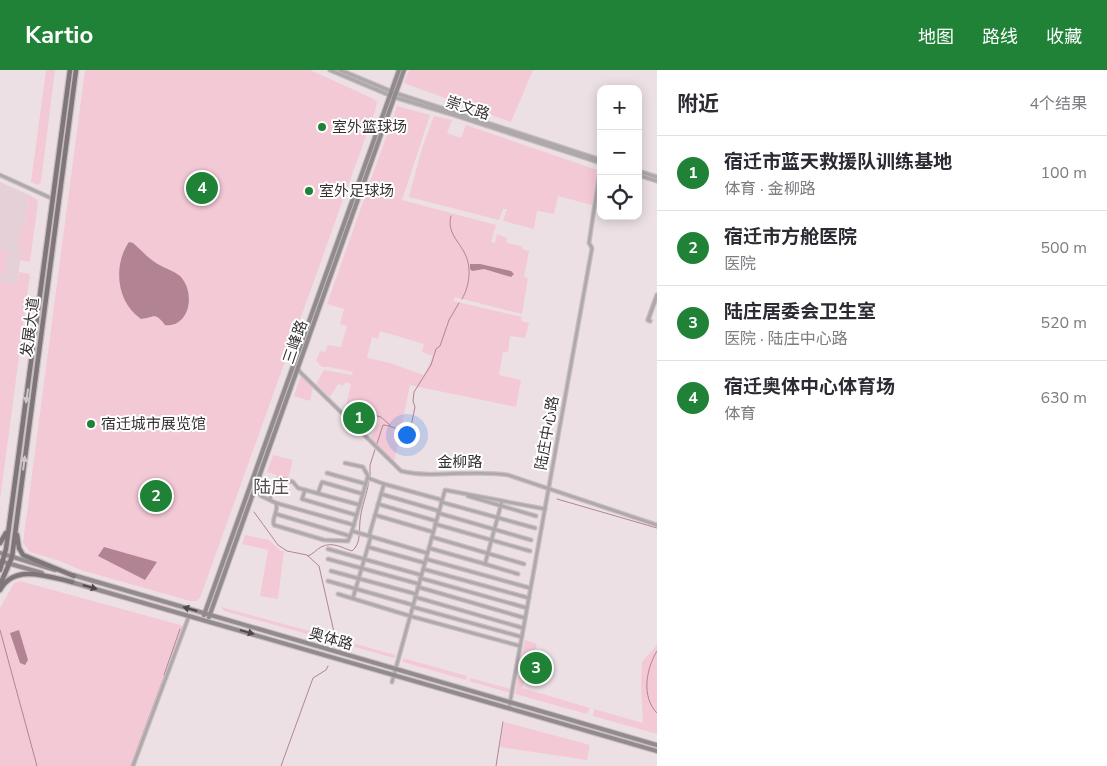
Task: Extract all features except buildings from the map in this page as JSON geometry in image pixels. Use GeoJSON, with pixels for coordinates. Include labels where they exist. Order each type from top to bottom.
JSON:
{"type":"FeatureCollection","features":[{"type":"Feature","properties":{"kind":"main road","name":"发展大道"},"geometry":{"type":"LineString","coordinates":[[0,570],[12,510],[70,70]]}},
{"type":"Feature","properties":{"kind":"main road","name":"发展大道"},"geometry":{"type":"LineString","coordinates":[[0,585],[12,558],[76,70]]}},
{"type":"Feature","properties":{"kind":"main road","name":"三峰路"},"geometry":{"type":"LineString","coordinates":[[252,489],[298,368],[393,94],[399,70]]}},
{"type":"Feature","properties":{"kind":"main road","name":"三峰路"},"geometry":{"type":"LineString","coordinates":[[207,621],[207,614],[393,94],[404,70]]}},
{"type":"Feature","properties":{"kind":"main road"},"geometry":{"type":"LineString","coordinates":[[0,543],[6,534],[12,510]]}},
{"type":"Feature","properties":{"kind":"main road"},"geometry":{"type":"LineString","coordinates":[[18,511],[18,543],[23,554],[74,576]]}},
{"type":"Feature","properties":{"kind":"main road","name":"奥体路"},"geometry":{"type":"LineString","coordinates":[[3,554],[657,745]]}},
{"type":"Feature","properties":{"kind":"main road","name":"奥体路"},"geometry":{"type":"LineString","coordinates":[[2,562],[657,751]]}},
{"type":"Feature","properties":{"kind":"main road"},"geometry":{"type":"LineString","coordinates":[[0,590],[7,582],[19,575],[29,574],[72,582]]}},
{"type":"Feature","properties":{"kind":"main road","name":"三峰路"},"geometry":{"type":"LineString","coordinates":[[202,620],[207,614]]}},
{"type":"Feature","properties":{"kind":"street","name":"崇文路"},"geometry":{"type":"LineString","coordinates":[[330,70],[434,109],[597,161]]}},
{"type":"Feature","properties":{"kind":"street","name":"崇文路"},"geometry":{"type":"LineString","coordinates":[[340,70],[393,94]]}},
{"type":"Feature","properties":{"kind":"street"},"geometry":{"type":"LineString","coordinates":[[642,174],[657,179]]}},
{"type":"Feature","properties":{"kind":"street"},"geometry":{"type":"LineString","coordinates":[[0,175],[53,199]]}},
{"type":"Feature","properties":{"kind":"street","name":"陆庄中心路"},"geometry":{"type":"LineString","coordinates":[[509,708],[592,248],[589,243],[599,175]]}},
{"type":"Feature","properties":{"kind":"street"},"geometry":{"type":"LineString","coordinates":[[657,295],[648,320],[650,321],[657,300]]}},
{"type":"Feature","properties":{"kind":"street","name":"金柳路"},"geometry":{"type":"LineString","coordinates":[[298,368],[403,472],[494,473],[515,477],[657,525]]}},
{"type":"Feature","properties":{"kind":"street"},"geometry":{"type":"LineString","coordinates":[[276,503],[276,514],[272,521],[274,525],[324,540],[348,541],[368,478],[365,468],[345,463]]}},
{"type":"Feature","properties":{"kind":"street"},"geometry":{"type":"LineString","coordinates":[[327,473],[366,484]]}},
{"type":"Feature","properties":{"kind":"street"},"geometry":{"type":"LineString","coordinates":[[270,499],[279,478],[293,482],[297,487],[305,490],[360,505]]}},
{"type":"Feature","properties":{"kind":"street"},"geometry":{"type":"LineString","coordinates":[[368,478],[535,528]]}},
{"type":"Feature","properties":{"kind":"street"},"geometry":{"type":"LineString","coordinates":[[275,485],[265,482],[260,490],[261,496],[276,503],[354,526]]}},
{"type":"Feature","properties":{"kind":"street"},"geometry":{"type":"LineString","coordinates":[[318,493],[322,482],[363,494]]}},
{"type":"Feature","properties":{"kind":"street"},"geometry":{"type":"LineString","coordinates":[[353,598],[384,484]]}},
{"type":"Feature","properties":{"kind":"street"},"geometry":{"type":"LineString","coordinates":[[252,489],[260,490]]}},
{"type":"Feature","properties":{"kind":"street"},"geometry":{"type":"LineString","coordinates":[[305,490],[302,499],[357,515]]}},
{"type":"Feature","properties":{"kind":"street"},"geometry":{"type":"LineString","coordinates":[[392,682],[445,490],[545,509]]}},
{"type":"Feature","properties":{"kind":"street"},"geometry":{"type":"LineString","coordinates":[[381,494],[531,540]]}},
{"type":"Feature","properties":{"kind":"street"},"geometry":{"type":"LineString","coordinates":[[467,494],[471,498],[536,516]]}},
{"type":"Feature","properties":{"kind":"street"},"geometry":{"type":"LineString","coordinates":[[484,564],[502,501]]}},
{"type":"Feature","properties":{"kind":"street"},"geometry":{"type":"LineString","coordinates":[[378,504],[530,551]]}},
{"type":"Feature","properties":{"kind":"street"},"geometry":{"type":"LineString","coordinates":[[276,514],[350,536]]}},
{"type":"Feature","properties":{"kind":"street"},"geometry":{"type":"LineString","coordinates":[[375,515],[433,532]]}},
{"type":"Feature","properties":{"kind":"street"},"geometry":{"type":"LineString","coordinates":[[352,530],[428,553]]}},
{"type":"Feature","properties":{"kind":"street"},"geometry":{"type":"LineString","coordinates":[[432,537],[524,564]]}},
{"type":"Feature","properties":{"kind":"street"},"geometry":{"type":"LineString","coordinates":[[368,547],[425,563]]}},
{"type":"Feature","properties":{"kind":"street"},"geometry":{"type":"LineString","coordinates":[[429,548],[518,574]]}},
{"type":"Feature","properties":{"kind":"street"},"geometry":{"type":"LineString","coordinates":[[328,549],[527,608]]}},
{"type":"Feature","properties":{"kind":"street"},"geometry":{"type":"LineString","coordinates":[[328,559],[525,618]]}},
{"type":"Feature","properties":{"kind":"street"},"geometry":{"type":"LineString","coordinates":[[426,559],[531,588]]}},
{"type":"Feature","properties":{"kind":"street"},"geometry":{"type":"LineString","coordinates":[[423,568],[529,598]]}},
{"type":"Feature","properties":{"kind":"street"},"geometry":{"type":"LineString","coordinates":[[331,570],[523,628]]}},
{"type":"Feature","properties":{"kind":"street"},"geometry":{"type":"LineString","coordinates":[[328,581],[522,638]]}},
{"type":"Feature","properties":{"kind":"street"},"geometry":{"type":"LineString","coordinates":[[338,594],[520,646]]}},
{"type":"Feature","properties":{"kind":"street"},"geometry":{"type":"LineString","coordinates":[[133,766],[189,616]]}},
{"type":"Feature","properties":{"kind":"shaded area"},"geometry":{"type":"Polygon","coordinates":[[[46,70],[55,70],[41,182],[38,185],[31,182],[46,70]]]}},
{"type":"Feature","properties":{"kind":"shaded area"},"geometry":{"type":"Polygon","coordinates":[[[85,70],[310,70],[377,102],[200,598],[196,601],[190,601],[81,570],[30,552],[23,543],[85,70]]]}},
{"type":"Feature","properties":{"kind":"shaded area"},"geometry":{"type":"Polygon","coordinates":[[[409,70],[533,70],[511,122],[404,83],[409,70]]]}},
{"type":"Feature","properties":{"kind":"shaded area"},"geometry":{"type":"Polygon","coordinates":[[[397,106],[430,115],[402,200],[496,225],[491,242],[495,243],[497,234],[507,238],[506,243],[521,246],[524,250],[529,251],[524,277],[528,278],[522,314],[455,297],[453,301],[522,317],[521,321],[529,323],[525,338],[510,336],[508,352],[503,352],[499,375],[521,380],[516,407],[410,385],[394,463],[370,439],[380,420],[372,415],[345,410],[351,384],[345,382],[344,386],[338,384],[330,397],[316,384],[324,370],[352,375],[353,372],[322,367],[316,361],[320,351],[325,352],[328,345],[341,347],[347,326],[340,324],[344,309],[327,304],[397,106]],[[380,331],[378,339],[372,337],[367,358],[390,363],[424,375],[433,356],[422,352],[424,344],[380,331]]]}},
{"type":"Feature","properties":{"kind":"shaded area"},"geometry":{"type":"Polygon","coordinates":[[[434,116],[452,120],[447,133],[461,138],[466,125],[597,170],[592,205],[558,196],[554,214],[537,211],[534,229],[503,221],[507,209],[503,209],[499,220],[409,197],[422,148],[434,116]]]}},
{"type":"Feature","properties":{"kind":"shaded area"},"geometry":{"type":"Polygon","coordinates":[[[0,182],[29,195],[17,284],[0,281],[0,182]]]}},
{"type":"Feature","properties":{"kind":"shaded area"},"geometry":{"type":"Polygon","coordinates":[[[29,195],[38,202],[30,262],[20,260],[22,246],[18,245],[20,227],[25,227],[29,195]]]}},
{"type":"Feature","properties":{"kind":"shaded area"},"geometry":{"type":"Polygon","coordinates":[[[129,242],[133,243],[156,263],[178,274],[184,281],[189,303],[182,319],[176,323],[165,325],[159,318],[154,316],[141,319],[126,303],[122,293],[119,272],[124,251],[129,242]]]}},
{"type":"Feature","properties":{"kind":"shaded area"},"geometry":{"type":"Polygon","coordinates":[[[0,249],[8,253],[5,275],[0,275],[0,249]]]}},
{"type":"Feature","properties":{"kind":"shaded area"},"geometry":{"type":"Polygon","coordinates":[[[470,264],[480,264],[511,271],[514,274],[511,277],[484,269],[472,271],[470,264]]]}},
{"type":"Feature","properties":{"kind":"shaded area"},"geometry":{"type":"Polygon","coordinates":[[[19,272],[30,274],[0,500],[0,281],[17,284],[19,272]]]}},
{"type":"Feature","properties":{"kind":"shaded area"},"geometry":{"type":"Polygon","coordinates":[[[301,375],[313,387],[310,401],[294,396],[301,375]]]}},
{"type":"Feature","properties":{"kind":"shaded area"},"geometry":{"type":"Polygon","coordinates":[[[273,455],[293,460],[288,479],[267,472],[273,455]]]}},
{"type":"Feature","properties":{"kind":"shaded area"},"geometry":{"type":"Polygon","coordinates":[[[245,535],[269,540],[281,551],[284,551],[278,599],[260,596],[268,550],[242,544],[245,535]]]}},
{"type":"Feature","properties":{"kind":"shaded area"},"geometry":{"type":"Polygon","coordinates":[[[104,547],[157,562],[145,580],[98,556],[104,547]]]}},
{"type":"Feature","properties":{"kind":"shaded area"},"geometry":{"type":"Polygon","coordinates":[[[20,581],[184,626],[133,766],[0,766],[0,608],[14,583],[20,581]]]}},
{"type":"Feature","properties":{"kind":"shaded area"},"geometry":{"type":"Polygon","coordinates":[[[221,607],[328,636],[329,634],[330,640],[224,611],[221,607]]]}},
{"type":"Feature","properties":{"kind":"shaded area"},"geometry":{"type":"Polygon","coordinates":[[[19,630],[28,660],[25,665],[20,663],[10,633],[19,630]]]}},
{"type":"Feature","properties":{"kind":"shaded area"},"geometry":{"type":"Polygon","coordinates":[[[338,639],[395,655],[396,657],[340,643],[338,639]]]}},
{"type":"Feature","properties":{"kind":"shaded area"},"geometry":{"type":"Polygon","coordinates":[[[525,640],[537,644],[522,688],[590,708],[587,714],[515,694],[525,640]]]}},
{"type":"Feature","properties":{"kind":"shaded area"},"geometry":{"type":"Polygon","coordinates":[[[657,645],[657,734],[593,716],[594,709],[643,723],[642,662],[657,645]]]}},
{"type":"Feature","properties":{"kind":"shaded area"},"geometry":{"type":"Polygon","coordinates":[[[403,658],[467,676],[466,680],[403,662],[403,658]]]}},
{"type":"Feature","properties":{"kind":"shaded area"},"geometry":{"type":"Polygon","coordinates":[[[470,678],[511,689],[510,693],[469,681],[470,678]]]}},
{"type":"Feature","properties":{"kind":"shaded area"},"geometry":{"type":"Polygon","coordinates":[[[504,722],[590,745],[587,760],[500,747],[504,722]]]}},
{"type":"Feature","properties":{"kind":"waterway"},"geometry":{"type":"LineString","coordinates":[[451,216],[450,227],[467,257],[469,269],[467,288],[462,299]]}},
{"type":"Feature","properties":{"kind":"waterway"},"geometry":{"type":"LineString","coordinates":[[370,477],[370,465],[383,425],[407,432],[410,431],[415,407],[413,401],[414,392],[431,365],[449,320],[459,303]]}},
{"type":"Feature","properties":{"kind":"waterway"},"geometry":{"type":"LineString","coordinates":[[348,408],[381,417],[390,425]]}},
{"type":"Feature","properties":{"kind":"waterway"},"geometry":{"type":"LineString","coordinates":[[308,556],[325,545],[337,546],[352,551],[355,548],[358,541],[361,516],[369,481]]}},
{"type":"Feature","properties":{"kind":"waterway"},"geometry":{"type":"LineString","coordinates":[[557,499],[657,528]]}},
{"type":"Feature","properties":{"kind":"waterway"},"geometry":{"type":"LineString","coordinates":[[254,512],[278,545],[287,551],[307,555],[319,566],[336,641]]}},
{"type":"Feature","properties":{"kind":"waterway"},"geometry":{"type":"LineString","coordinates":[[164,675],[180,629]]}},
{"type":"Feature","properties":{"kind":"waterway"},"geometry":{"type":"LineString","coordinates":[[0,630],[37,766]]}},
{"type":"Feature","properties":{"kind":"waterway"},"geometry":{"type":"LineString","coordinates":[[657,651],[650,666],[647,683],[649,699],[657,713]]}},
{"type":"Feature","properties":{"kind":"waterway"},"geometry":{"type":"LineString","coordinates":[[281,766],[313,678],[326,670],[328,666]]}},
{"type":"Feature","properties":{"kind":"waterway"},"geometry":{"type":"LineString","coordinates":[[131,766],[163,680]]}},
{"type":"Feature","properties":{"kind":"waterway"},"geometry":{"type":"LineString","coordinates":[[496,766],[503,722]]}},
{"type":"Feature","properties":{"kind":"place","name":"室外篮球场"},"geometry":{"type":"Point","coordinates":[322,127]}},
{"type":"Feature","properties":{"kind":"place","name":"宿迁奥体中心体育场"},"geometry":{"type":"Point","coordinates":[202,188]}},
{"type":"Feature","properties":{"kind":"place","name":"室外足球场"},"geometry":{"type":"Point","coordinates":[309,191]}},
{"type":"Feature","properties":{"kind":"place","name":"宿迁市蓝天救援队训练基地"},"geometry":{"type":"Point","coordinates":[359,418]}},
{"type":"Feature","properties":{"kind":"place","name":"宿迁城市展览馆"},"geometry":{"type":"Point","coordinates":[91,424]}},
{"type":"Feature","properties":{"kind":"place","name":"宿迁市方舱医院"},"geometry":{"type":"Point","coordinates":[156,496]}},
{"type":"Feature","properties":{"kind":"place","name":"陆庄居委会卫生室"},"geometry":{"type":"Point","coordinates":[536,668]}},
{"type":"Feature","properties":{"kind":"district","name":"陆庄"},"geometry":{"type":"Point","coordinates":[271,487]}}]}
